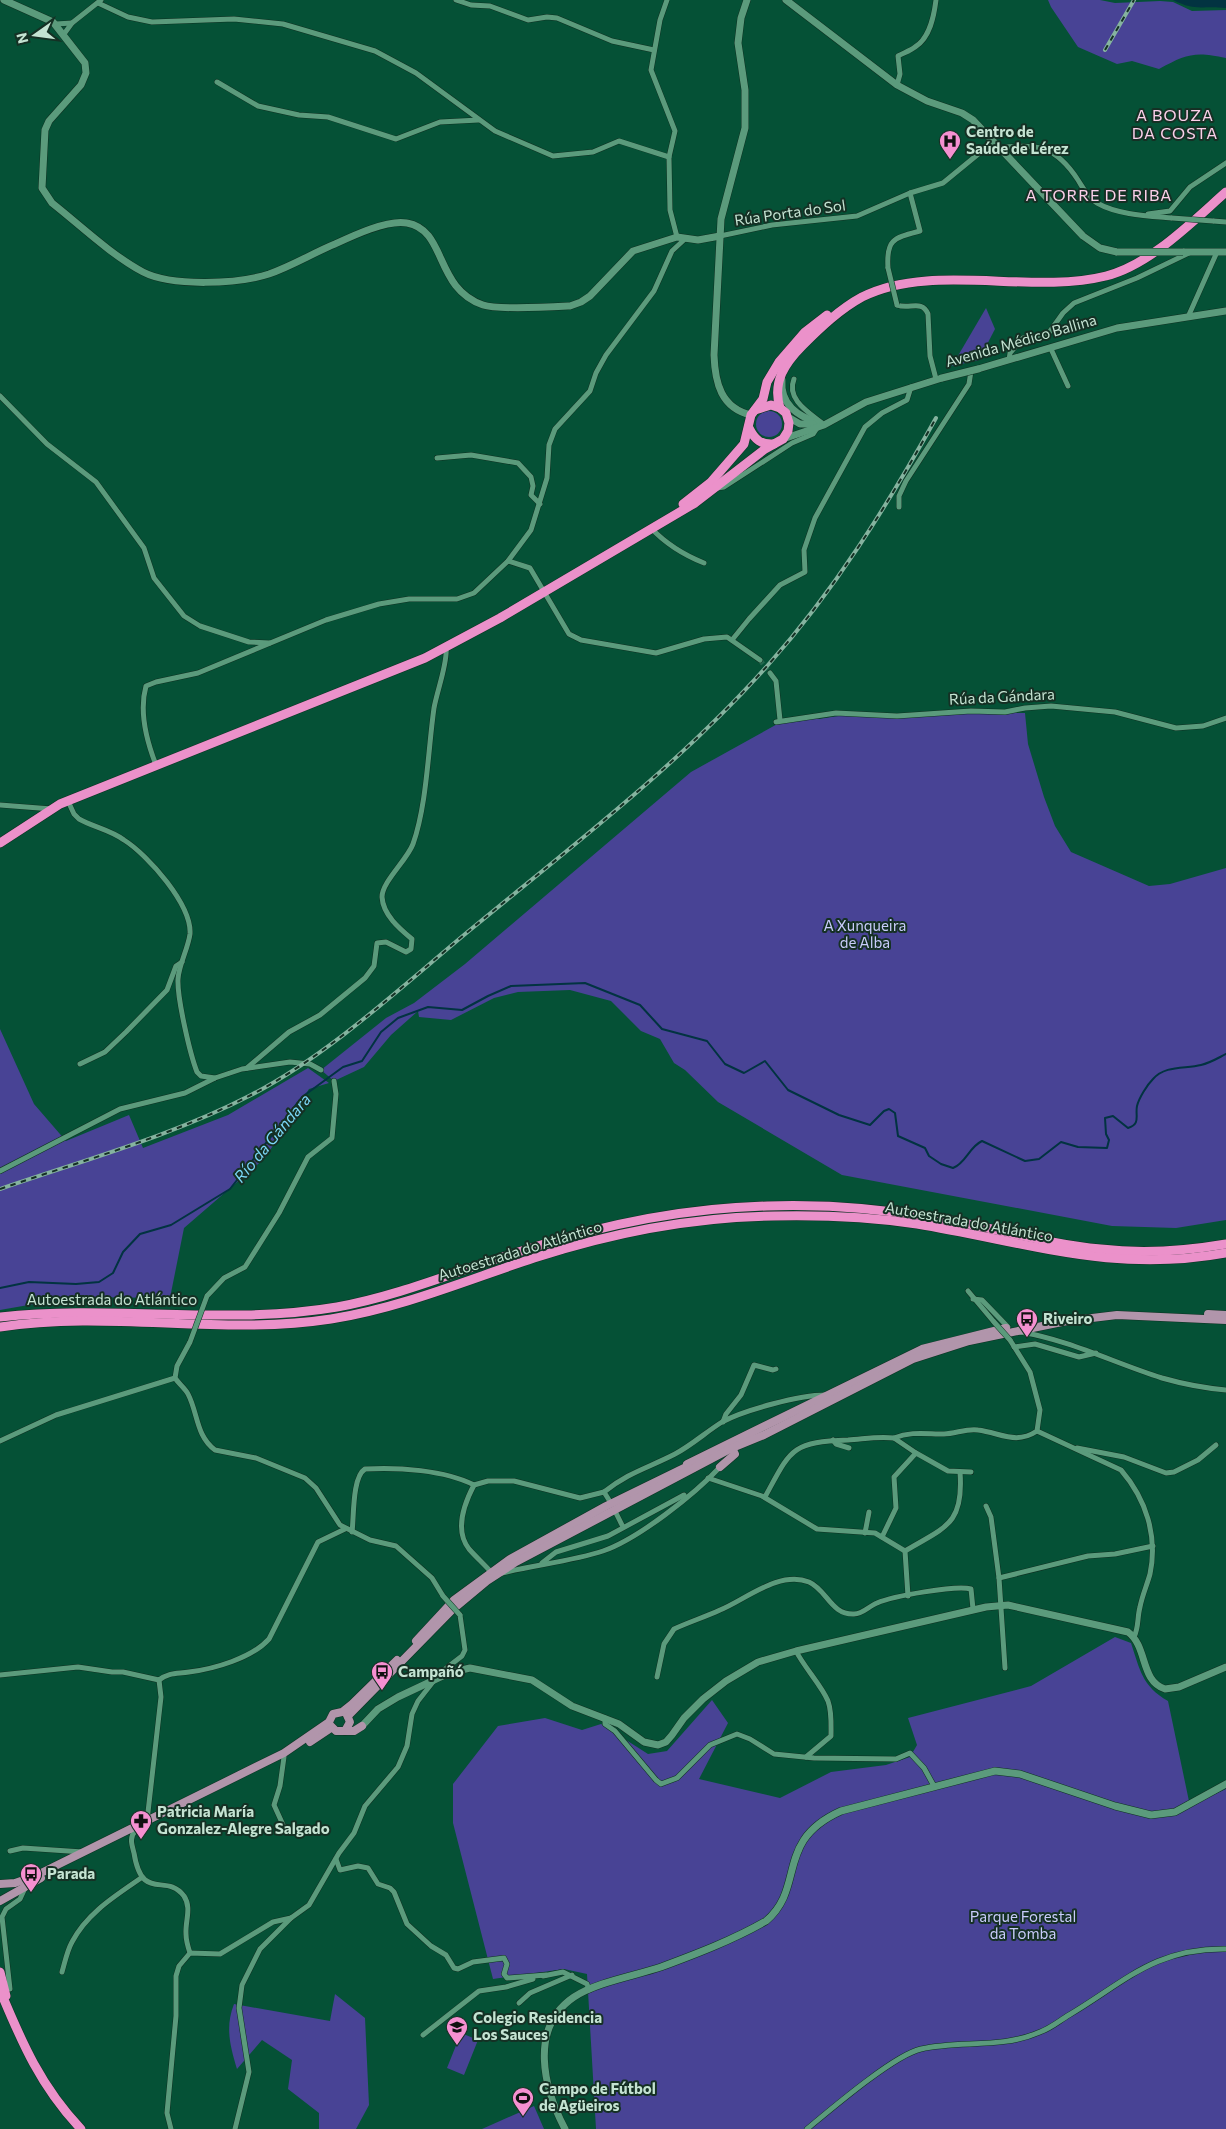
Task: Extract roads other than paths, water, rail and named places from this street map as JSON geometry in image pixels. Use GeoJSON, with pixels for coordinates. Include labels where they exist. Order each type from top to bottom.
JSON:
{"type":"FeatureCollection","features":[{"type":"Feature","properties":{"kind":"highway"},"geometry":{"type":"LineString","coordinates":[[661,521],[712,482],[744,444],[753,412],[762,399],[767,382],[779,362],[805,332],[822,318],[863,297],[891,288],[927,282],[1046,284],[1107,276],[1140,262],[1226,193]]}},
{"type":"Feature","properties":{"kind":"highway"},"geometry":{"type":"LineString","coordinates":[[0,843],[52,809],[68,801],[446,648],[661,521],[695,503],[765,448],[783,439],[788,431],[788,417],[780,408],[776,395],[777,383],[783,371],[799,348],[825,323],[863,297]]}},
{"type":"Feature","properties":{"kind":"highway"},"geometry":{"type":"LineString","coordinates":[[753,412],[765,405],[780,408]]}},
{"type":"Feature","properties":{"kind":"highway"},"geometry":{"type":"LineString","coordinates":[[749,428],[753,437],[759,442],[775,444]]}},
{"type":"Feature","properties":{"kind":"highway","name":"Autoestrada do Atlántico"},"geometry":{"type":"LineString","coordinates":[[0,1317],[41,1312],[94,1311],[286,1314],[337,1307],[394,1293],[526,1249],[616,1224],[705,1210],[766,1206],[826,1206],[885,1211],[943,1219],[1101,1250],[1170,1251],[1226,1244]]}},
{"type":"Feature","properties":{"kind":"highway","name":"Autoestrada do Atlántico"},"geometry":{"type":"LineString","coordinates":[[0,1327],[76,1321],[246,1326],[318,1321],[416,1298],[533,1258],[595,1240],[689,1222],[734,1218],[824,1216],[915,1224],[1064,1254],[1127,1261],[1175,1260],[1226,1253]]}},
{"type":"Feature","properties":{"kind":"highway"},"geometry":{"type":"LineString","coordinates":[[0,1972],[11,2016]]}},
{"type":"Feature","properties":{"kind":"highway"},"geometry":{"type":"LineString","coordinates":[[0,1990],[27,2054],[40,2078],[67,2115],[82,2129]]}},
{"type":"Feature","properties":{"kind":"main road"},"geometry":{"type":"LineString","coordinates":[[675,1471],[701,1455],[922,1349],[1103,1311],[1146,1310],[1226,1315]]}},
{"type":"Feature","properties":{"kind":"main road"},"geometry":{"type":"LineString","coordinates":[[494,1573],[715,1457],[734,1451],[913,1359],[950,1346],[1011,1329],[1117,1315],[1226,1320]]}},
{"type":"Feature","properties":{"kind":"main road"},"geometry":{"type":"LineString","coordinates":[[720,1467],[734,1451],[735,1443],[774,1420]]}},
{"type":"Feature","properties":{"kind":"main road"},"geometry":{"type":"LineString","coordinates":[[345,1731],[347,1716],[451,1611],[510,1559],[606,1506],[675,1471],[725,1449],[734,1451]]}},
{"type":"Feature","properties":{"kind":"main road"},"geometry":{"type":"LineString","coordinates":[[715,1457],[720,1461],[720,1467]]}},
{"type":"Feature","properties":{"kind":"main road"},"geometry":{"type":"LineString","coordinates":[[0,1901],[26,1886],[128,1838],[135,1831],[284,1757],[331,1727],[333,1714],[347,1716],[362,1726],[354,1731],[339,1732],[331,1727]]}},
{"type":"Feature","properties":{"kind":"main road"},"geometry":{"type":"LineString","coordinates":[[0,1884],[15,1883],[86,1852],[149,1818],[331,1727]]}},
{"type":"Feature","properties":{"kind":"street"},"geometry":{"type":"LineString","coordinates":[[4,0],[56,24],[83,58],[86,73],[76,92],[46,125],[44,135],[44,193],[52,203],[130,264],[158,278],[195,282],[264,275],[344,240],[390,224],[404,222],[420,228],[431,238],[454,285],[476,302],[494,307],[570,306],[590,296],[633,251],[677,238],[702,240],[720,236]]}},
{"type":"Feature","properties":{"kind":"street"},"geometry":{"type":"LineString","coordinates":[[456,0],[471,5],[490,6],[528,20],[547,17],[558,18],[612,41],[654,50]]}},
{"type":"Feature","properties":{"kind":"street"},"geometry":{"type":"LineString","coordinates":[[667,0],[663,6],[651,70],[675,131],[669,156],[671,216],[677,238]]}},
{"type":"Feature","properties":{"kind":"street"},"geometry":{"type":"LineString","coordinates":[[747,0],[741,18],[738,43],[746,90],[745,128],[724,206],[720,236],[716,374],[722,394],[729,404],[739,412],[753,412]]}},
{"type":"Feature","properties":{"kind":"street"},"geometry":{"type":"LineString","coordinates":[[786,0],[897,85],[927,101],[968,116],[1089,241],[1100,248],[1117,252],[1226,252]]}},
{"type":"Feature","properties":{"kind":"street"},"geometry":{"type":"LineString","coordinates":[[897,85],[900,74],[898,56],[917,46],[924,39],[933,16],[936,0]]}},
{"type":"Feature","properties":{"kind":"street"},"geometry":{"type":"LineString","coordinates":[[64,34],[72,23],[100,2],[128,17],[152,22],[234,19],[283,24],[384,55],[416,73],[495,131],[553,156],[593,152],[619,141],[669,156]]}},
{"type":"Feature","properties":{"kind":"street"},"geometry":{"type":"LineString","coordinates":[[56,24],[72,23]]}},
{"type":"Feature","properties":{"kind":"street"},"geometry":{"type":"LineString","coordinates":[[217,82],[258,106],[298,115],[328,117],[396,139],[440,122],[479,120]]}},
{"type":"Feature","properties":{"kind":"street","name":"Rúa Porta do Sol"},"geometry":{"type":"LineString","coordinates":[[720,236],[772,225],[849,219],[910,192],[943,182],[993,142]]}},
{"type":"Feature","properties":{"kind":"street"},"geometry":{"type":"LineString","coordinates":[[999,148],[1028,145],[1038,146],[1069,168],[1090,198],[1098,203],[1144,215],[1226,222]]}},
{"type":"Feature","properties":{"kind":"street"},"geometry":{"type":"LineString","coordinates":[[1144,215],[1170,211],[1190,187],[1226,163]]}},
{"type":"Feature","properties":{"kind":"street"},"geometry":{"type":"LineString","coordinates":[[910,192],[920,231],[893,241],[887,251],[888,268],[897,305],[920,305],[926,308],[930,356],[939,378]]}},
{"type":"Feature","properties":{"kind":"street"},"geometry":{"type":"LineString","coordinates":[[156,765],[147,742],[143,696],[146,686],[198,673],[326,620],[393,600],[463,598],[474,593],[508,562],[531,530],[547,478],[549,445],[555,429],[590,391],[596,373],[606,356],[654,292],[672,251],[686,238]]}},
{"type":"Feature","properties":{"kind":"street"},"geometry":{"type":"LineString","coordinates":[[1009,360],[1010,353],[1023,338],[1048,334],[1063,313],[1074,303],[1137,278],[1192,252]]}},
{"type":"Feature","properties":{"kind":"street"},"geometry":{"type":"LineString","coordinates":[[1188,316],[1217,252]]}},
{"type":"Feature","properties":{"kind":"street","name":"Avenida Médico Ballina"},"geometry":{"type":"LineString","coordinates":[[783,439],[831,421],[866,402],[911,386],[975,370],[1117,328],[1226,311]]}},
{"type":"Feature","properties":{"kind":"street"},"geometry":{"type":"LineString","coordinates":[[1051,348],[1068,386]]}},
{"type":"Feature","properties":{"kind":"street"},"geometry":{"type":"LineString","coordinates":[[899,507],[898,496],[906,481],[969,384],[975,370]]}},
{"type":"Feature","properties":{"kind":"street"},"geometry":{"type":"LineString","coordinates":[[783,371],[784,399],[791,410],[804,418],[820,424]]}},
{"type":"Feature","properties":{"kind":"street"},"geometry":{"type":"LineString","coordinates":[[794,379],[791,385],[795,400],[820,424]]}},
{"type":"Feature","properties":{"kind":"street"},"geometry":{"type":"LineString","coordinates":[[732,640],[748,619],[780,586],[805,572],[804,550],[815,518],[865,427],[882,413],[907,400],[911,386]]}},
{"type":"Feature","properties":{"kind":"street"},"geometry":{"type":"LineString","coordinates":[[0,396],[47,444],[96,482],[144,548],[154,578],[184,616],[200,626],[249,642],[270,643]]}},
{"type":"Feature","properties":{"kind":"street"},"geometry":{"type":"LineString","coordinates":[[788,417],[800,424],[820,424]]}},
{"type":"Feature","properties":{"kind":"street"},"geometry":{"type":"LineString","coordinates":[[716,488],[724,487],[792,443],[813,434],[820,424]]}},
{"type":"Feature","properties":{"kind":"street"},"geometry":{"type":"LineString","coordinates":[[437,458],[471,455],[518,463],[531,477],[533,486],[531,495],[540,504]]}},
{"type":"Feature","properties":{"kind":"street"},"geometry":{"type":"LineString","coordinates":[[651,527],[661,538],[688,556],[704,563]]}},
{"type":"Feature","properties":{"kind":"street"},"geometry":{"type":"LineString","coordinates":[[508,562],[530,568],[539,580],[543,592],[569,634],[581,640],[656,653],[704,639],[727,637],[760,660]]}},
{"type":"Feature","properties":{"kind":"street"},"geometry":{"type":"LineString","coordinates":[[246,1068],[289,1032],[320,1015],[365,978],[374,966],[377,943],[386,942],[406,952],[411,949],[412,939],[396,925],[385,908],[382,896],[386,886],[408,856],[418,826],[434,707],[439,680],[446,662],[446,648]]}},
{"type":"Feature","properties":{"kind":"street","name":"Rúa da Gándara"},"geometry":{"type":"LineString","coordinates":[[770,672],[776,681],[778,721],[836,713],[897,716],[971,711],[1005,712],[1051,706],[1115,712],[1176,728],[1203,726],[1226,718]]}},
{"type":"Feature","properties":{"kind":"street"},"geometry":{"type":"LineString","coordinates":[[68,801],[74,814],[79,819],[124,839],[174,893],[190,924],[190,936],[178,978],[179,993],[194,1063],[201,1076],[215,1078]]}},
{"type":"Feature","properties":{"kind":"street"},"geometry":{"type":"LineString","coordinates":[[0,805],[52,809]]}},
{"type":"Feature","properties":{"kind":"street"},"geometry":{"type":"LineString","coordinates":[[80,1064],[105,1052],[126,1032],[167,990],[176,966],[182,962]]}},
{"type":"Feature","properties":{"kind":"street"},"geometry":{"type":"LineString","coordinates":[[0,1171],[120,1109],[185,1093],[215,1078],[246,1068],[290,1062],[310,1064],[321,1070]]}},
{"type":"Feature","properties":{"kind":"street"},"geometry":{"type":"LineString","coordinates":[[175,1378],[177,1366],[190,1342],[207,1296],[224,1278],[245,1267],[279,1213],[308,1157],[332,1138],[336,1094],[334,1081]]}},
{"type":"Feature","properties":{"kind":"street"},"geometry":{"type":"LineString","coordinates":[[968,1291],[1010,1340],[1030,1372],[1040,1410],[1037,1430]]}},
{"type":"Feature","properties":{"kind":"street"},"geometry":{"type":"LineString","coordinates":[[973,1298],[982,1300],[1011,1329],[1049,1337],[1162,1378],[1201,1388],[1226,1390]]}},
{"type":"Feature","properties":{"kind":"street"},"geometry":{"type":"LineString","coordinates":[[1014,1347],[1035,1344],[1079,1357],[1096,1353]]}},
{"type":"Feature","properties":{"kind":"street"},"geometry":{"type":"LineString","coordinates":[[723,1422],[726,1414],[741,1395],[754,1365],[776,1369]]}},
{"type":"Feature","properties":{"kind":"street"},"geometry":{"type":"LineString","coordinates":[[0,1441],[56,1415],[175,1378]]}},
{"type":"Feature","properties":{"kind":"street"},"geometry":{"type":"LineString","coordinates":[[175,1378],[187,1392],[198,1426],[210,1446],[216,1450],[256,1458],[305,1478],[316,1488],[345,1529],[370,1540],[396,1546],[432,1578],[443,1596],[460,1615],[466,1650],[462,1656],[435,1679],[414,1707],[407,1746],[398,1767],[365,1806],[354,1833],[336,1858],[309,1905],[291,1918],[260,1948],[242,1985],[239,2008],[249,2072],[235,2129]]}},
{"type":"Feature","properties":{"kind":"street"},"geometry":{"type":"LineString","coordinates":[[352,1532],[355,1490],[360,1474],[365,1469],[428,1473],[462,1479],[474,1485],[488,1481],[514,1480],[580,1498],[604,1492],[640,1468],[672,1456],[693,1444],[723,1422],[772,1405],[827,1394]]}},
{"type":"Feature","properties":{"kind":"street"},"geometry":{"type":"LineString","coordinates":[[765,1497],[783,1464],[796,1450],[816,1441],[875,1436],[894,1438],[914,1434],[944,1434],[977,1430],[1010,1439],[1018,1439],[1037,1430]]}},
{"type":"Feature","properties":{"kind":"street"},"geometry":{"type":"LineString","coordinates":[[1037,1430],[1121,1470],[1130,1481],[1152,1530],[1153,1546],[1150,1574],[1139,1609],[1138,1628],[1134,1637]]}},
{"type":"Feature","properties":{"kind":"street"},"geometry":{"type":"LineString","coordinates":[[894,1438],[940,1468],[970,1472]]}},
{"type":"Feature","properties":{"kind":"street"},"geometry":{"type":"LineString","coordinates":[[834,1440],[836,1444],[849,1448]]}},
{"type":"Feature","properties":{"kind":"street"},"geometry":{"type":"LineString","coordinates":[[1072,1448],[1124,1457],[1166,1473],[1174,1472],[1198,1460],[1216,1445]]}},
{"type":"Feature","properties":{"kind":"street"},"geometry":{"type":"LineString","coordinates":[[882,1537],[896,1508],[894,1477],[916,1452]]}},
{"type":"Feature","properties":{"kind":"street"},"geometry":{"type":"LineString","coordinates":[[474,1485],[463,1507],[461,1519],[464,1542],[494,1573],[602,1551],[623,1542],[666,1513],[720,1467]]}},
{"type":"Feature","properties":{"kind":"street"},"geometry":{"type":"LineString","coordinates":[[905,1551],[939,1531],[958,1512],[961,1487],[960,1472]]}},
{"type":"Feature","properties":{"kind":"street"},"geometry":{"type":"LineString","coordinates":[[708,1478],[765,1497],[817,1529],[875,1533],[905,1551]]}},
{"type":"Feature","properties":{"kind":"street"},"geometry":{"type":"LineString","coordinates":[[542,1564],[556,1552],[608,1536],[694,1490]]}},
{"type":"Feature","properties":{"kind":"street"},"geometry":{"type":"LineString","coordinates":[[604,1492],[609,1500]]}},
{"type":"Feature","properties":{"kind":"street"},"geometry":{"type":"LineString","coordinates":[[986,1506],[990,1517],[999,1578],[1005,1668]]}},
{"type":"Feature","properties":{"kind":"street"},"geometry":{"type":"LineString","coordinates":[[865,1533],[869,1512]]}},
{"type":"Feature","properties":{"kind":"street"},"geometry":{"type":"LineString","coordinates":[[616,1513],[623,1527]]}},
{"type":"Feature","properties":{"kind":"street"},"geometry":{"type":"LineString","coordinates":[[149,1818],[161,1697],[160,1680],[166,1674],[191,1672],[256,1651],[269,1639],[318,1542],[345,1529]]}},
{"type":"Feature","properties":{"kind":"street"},"geometry":{"type":"LineString","coordinates":[[999,1578],[1088,1556],[1153,1546]]}},
{"type":"Feature","properties":{"kind":"street"},"geometry":{"type":"LineString","coordinates":[[905,1551],[908,1596]]}},
{"type":"Feature","properties":{"kind":"street"},"geometry":{"type":"LineString","coordinates":[[657,1677],[660,1654],[669,1633],[674,1629],[782,1582],[796,1580],[808,1582],[824,1594],[831,1606],[850,1614],[861,1613],[877,1603],[908,1596],[940,1590],[968,1588],[973,1593],[973,1610]]}},
{"type":"Feature","properties":{"kind":"street"},"geometry":{"type":"LineString","coordinates":[[362,1726],[382,1706],[435,1679],[464,1668],[525,1678],[572,1706],[619,1724],[644,1742],[662,1744],[703,1699],[726,1681],[758,1662],[796,1651],[973,1610],[1000,1606],[1008,1606],[1117,1629],[1134,1637],[1143,1653],[1152,1680],[1165,1689],[1179,1687],[1226,1667]]}},
{"type":"Feature","properties":{"kind":"street"},"geometry":{"type":"LineString","coordinates":[[796,1651],[828,1699],[830,1708],[831,1736],[805,1758]]}},
{"type":"Feature","properties":{"kind":"street"},"geometry":{"type":"LineString","coordinates":[[0,1675],[78,1667],[146,1675],[160,1680]]}},
{"type":"Feature","properties":{"kind":"street"},"geometry":{"type":"LineString","coordinates":[[605,1718],[605,1724],[615,1731],[661,1784],[677,1778],[710,1745],[723,1738],[737,1734],[750,1739],[774,1754],[805,1758],[896,1759],[910,1753],[924,1768],[934,1786]]}},
{"type":"Feature","properties":{"kind":"street"},"geometry":{"type":"LineString","coordinates":[[284,1757],[280,1786],[274,1806],[284,1827]]}},
{"type":"Feature","properties":{"kind":"street"},"geometry":{"type":"LineString","coordinates":[[565,2129],[549,2096],[545,2080],[545,2045],[550,2028],[558,2014],[575,1997],[588,1990],[672,1962],[766,1921],[777,1912],[796,1852],[802,1840],[815,1826],[841,1811],[980,1773],[1004,1771],[1020,1774],[1138,1813],[1162,1815],[1175,1812],[1226,1784]]}},
{"type":"Feature","properties":{"kind":"street"},"geometry":{"type":"LineString","coordinates":[[128,1838],[136,1868],[141,1878],[148,1882],[173,1889],[183,1895],[189,1910],[186,1935],[190,1953]]}},
{"type":"Feature","properties":{"kind":"street"},"geometry":{"type":"LineString","coordinates":[[10,1851],[22,1848],[64,1849],[86,1852]]}},
{"type":"Feature","properties":{"kind":"street"},"geometry":{"type":"LineString","coordinates":[[64,1849],[69,1856],[67,1861]]}},
{"type":"Feature","properties":{"kind":"street"},"geometry":{"type":"LineString","coordinates":[[336,1858],[340,1870],[358,1866],[368,1868],[378,1884],[390,1888],[394,1892],[407,1924],[431,1946],[446,1955],[454,1968],[458,1969],[473,1962],[504,1958],[507,1964],[504,1974],[507,1978],[563,1972],[573,1975],[586,1984],[588,1990]]}},
{"type":"Feature","properties":{"kind":"street"},"geometry":{"type":"LineString","coordinates":[[62,1972],[73,1940],[91,1916],[99,1908],[141,1878]]}},
{"type":"Feature","properties":{"kind":"street"},"geometry":{"type":"LineString","coordinates":[[10,1989],[2,1917],[6,1909],[20,1898],[26,1886]]}},
{"type":"Feature","properties":{"kind":"street"},"geometry":{"type":"LineString","coordinates":[[190,1953],[220,1954],[274,1922],[291,1918]]}},
{"type":"Feature","properties":{"kind":"street"},"geometry":{"type":"LineString","coordinates":[[807,2129],[876,2076],[918,2050],[1000,2043],[1021,2039],[1052,2026],[1148,1964],[1192,1950],[1226,1949]]}},
{"type":"Feature","properties":{"kind":"street"},"geometry":{"type":"LineString","coordinates":[[171,2129],[167,2113],[176,2016],[176,1976],[179,1966],[190,1953]]}},
{"type":"Feature","properties":{"kind":"street"},"geometry":{"type":"LineString","coordinates":[[423,2035],[478,1991],[518,1984],[546,1975]]}},
{"type":"Feature","properties":{"kind":"street"},"geometry":{"type":"LineString","coordinates":[[520,2003],[530,1993],[573,1975]]}},
{"type":"Feature","properties":{"kind":"water"},"geometry":{"type":"Polygon","coordinates":[[[1173,0],[1226,0],[1226,8],[1194,7],[1173,0]]]}},
{"type":"Feature","properties":{"kind":"waterway","name":"Río da Gándara"},"geometry":{"type":"LineString","coordinates":[[0,1288],[29,1282],[76,1284],[99,1282],[113,1273],[123,1252],[140,1234],[171,1225],[230,1189],[302,1097],[343,1067],[362,1061],[381,1032],[398,1018],[428,1007],[462,1010],[511,986],[585,983],[640,1005],[662,1029],[707,1041],[725,1064],[744,1073],[765,1061],[788,1090],[839,1115],[870,1125],[884,1111],[889,1109],[895,1113],[898,1136],[925,1148],[929,1156],[941,1164],[953,1168],[961,1163],[974,1147],[982,1141],[1025,1161],[1039,1159],[1061,1142],[1078,1147],[1107,1148],[1109,1140],[1106,1134],[1105,1118],[1113,1116],[1128,1128],[1135,1124],[1137,1106],[1140,1099],[1148,1085],[1163,1071],[1204,1064],[1226,1054]]}},
{"type":"Feature","properties":{"kind":"tunnel"},"geometry":{"type":"LineString","coordinates":[[760,660],[770,673]]}},
{"type":"Feature","properties":{"kind":"railway"},"geometry":{"type":"LineString","coordinates":[[1105,50],[1134,0]]}},
{"type":"Feature","properties":{"kind":"railway"},"geometry":{"type":"LineString","coordinates":[[0,1189],[159,1135],[221,1110],[251,1095],[309,1060],[364,1019],[624,804],[734,702],[768,665],[838,577],[879,515],[936,418]]}},
{"type":"Feature","properties":{"kind":"place","name":"Centro de Saúde de Lérez"},"geometry":{"type":"Point","coordinates":[950,160]}},
{"type":"Feature","properties":{"kind":"place","name":"Riveiro"},"geometry":{"type":"Point","coordinates":[1027,1338]}},
{"type":"Feature","properties":{"kind":"place","name":"Campañó"},"geometry":{"type":"Point","coordinates":[382,1691]}},
{"type":"Feature","properties":{"kind":"place","name":"Patricia María Gonzalez-Alegre Salgado"},"geometry":{"type":"Point","coordinates":[141,1840]}},
{"type":"Feature","properties":{"kind":"place","name":"Parada"},"geometry":{"type":"Point","coordinates":[31,1893]}},
{"type":"Feature","properties":{"kind":"place","name":"Colegio Residencia Los Sauces"},"geometry":{"type":"Point","coordinates":[457,2046]}},
{"type":"Feature","properties":{"kind":"place","name":"Campo de Fútbol de Agüeiros"},"geometry":{"type":"Point","coordinates":[523,2117]}},
{"type":"Feature","properties":{"kind":"district","name":"A BOUZA DA COSTA"},"geometry":{"type":"Point","coordinates":[1175,124]}},
{"type":"Feature","properties":{"kind":"district","name":"A TORRE DE RIBA"},"geometry":{"type":"Point","coordinates":[1099,195]}},
{"type":"Feature","properties":{"kind":"park label","name":"A Xunqueira de Alba"},"geometry":{"type":"Point","coordinates":[865,934]}},
{"type":"Feature","properties":{"kind":"park label","name":"Parque Forestal da Tomba"},"geometry":{"type":"Point","coordinates":[1023,1926]}}]}
